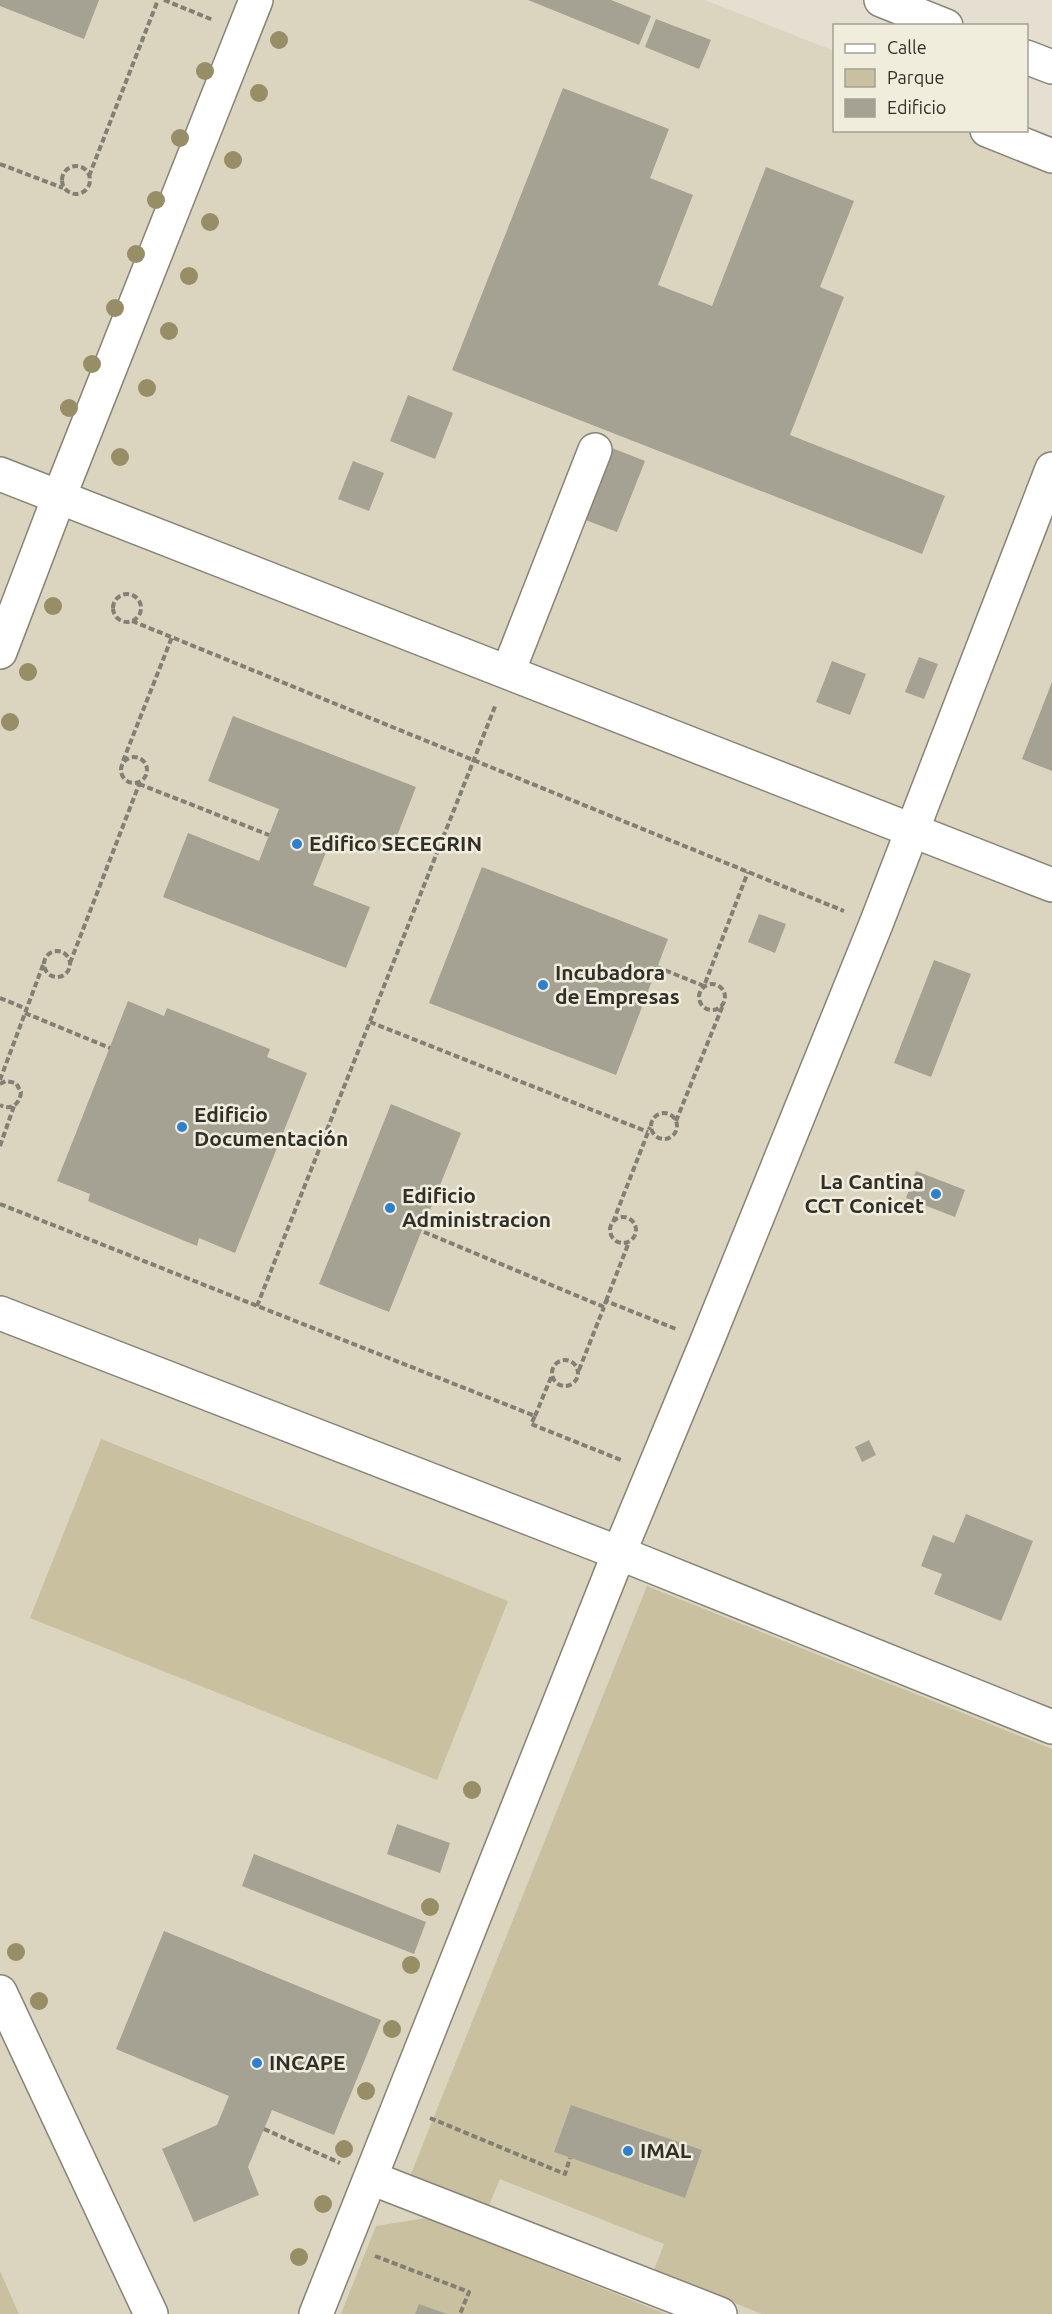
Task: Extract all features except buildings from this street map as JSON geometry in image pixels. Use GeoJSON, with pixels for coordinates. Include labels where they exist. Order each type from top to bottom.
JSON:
{"type":"FeatureCollection","features":[{"type":"Feature","properties":{"kind":"street"},"geometry":{"type":"LineString","coordinates":[[0,652],[58,497],[256,0]]}},
{"type":"Feature","properties":{"kind":"street"},"geometry":{"type":"LineString","coordinates":[[881,0],[941,24]]}},
{"type":"Feature","properties":{"kind":"street"},"geometry":{"type":"LineString","coordinates":[[1028,58],[1052,67]]}},
{"type":"Feature","properties":{"kind":"street"},"geometry":{"type":"LineString","coordinates":[[992,132],[1052,156]]}},
{"type":"Feature","properties":{"kind":"street"},"geometry":{"type":"LineString","coordinates":[[508,672],[595,450]]}},
{"type":"Feature","properties":{"kind":"street"},"geometry":{"type":"LineString","coordinates":[[316,2314],[619,1554],[876,924],[910,830],[1052,469]]}},
{"type":"Feature","properties":{"kind":"street"},"geometry":{"type":"LineString","coordinates":[[0,474],[1052,885]]}},
{"type":"Feature","properties":{"kind":"street"},"geometry":{"type":"LineString","coordinates":[[0,1313],[619,1554],[1052,1727]]}},
{"type":"Feature","properties":{"kind":"street"},"geometry":{"type":"LineString","coordinates":[[0,1992],[151,2314]]}},
{"type":"Feature","properties":{"kind":"street"},"geometry":{"type":"LineString","coordinates":[[371,2178],[720,2314]]}},
{"type":"Feature","properties":{"kind":"path"},"geometry":{"type":"LineString","coordinates":[[0,164],[63,188],[70,193],[81,193],[89,185],[89,176],[158,0]]}},
{"type":"Feature","properties":{"kind":"path"},"geometry":{"type":"LineString","coordinates":[[164,0],[243,32]]}},
{"type":"Feature","properties":{"kind":"path"},"geometry":{"type":"LineString","coordinates":[[63,188],[63,174],[70,167],[81,167],[89,176]]}},
{"type":"Feature","properties":{"kind":"path"},"geometry":{"type":"LineString","coordinates":[[132,621],[140,613],[141,608],[136,598],[127,594],[116,598],[112,608],[113,614],[121,621],[132,621],[172,637],[876,924]]}},
{"type":"Feature","properties":{"kind":"path"},"geometry":{"type":"LineString","coordinates":[[172,637],[123,761],[121,771],[125,780],[135,784],[140,783],[269,835]]}},
{"type":"Feature","properties":{"kind":"path"},"geometry":{"type":"LineString","coordinates":[[257,1306],[508,672]]}},
{"type":"Feature","properties":{"kind":"path"},"geometry":{"type":"LineString","coordinates":[[43,965],[48,975],[58,977],[67,973],[140,783],[147,774],[145,763],[137,757],[123,761]]}},
{"type":"Feature","properties":{"kind":"path"},"geometry":{"type":"LineString","coordinates":[[723,1005],[714,1011],[704,1007],[699,998],[748,872]]}},
{"type":"Feature","properties":{"kind":"path"},"geometry":{"type":"LineString","coordinates":[[0,1146],[14,1106],[21,1098],[20,1087],[11,1081],[0,1082],[43,965],[47,956],[55,951],[64,953],[70,963]]}},
{"type":"Feature","properties":{"kind":"path"},"geometry":{"type":"LineString","coordinates":[[650,1127],[655,1136],[665,1139],[674,1134],[676,1121],[726,995],[716,984],[704,987],[657,967]]}},
{"type":"Feature","properties":{"kind":"path"},"geometry":{"type":"LineString","coordinates":[[0,998],[110,1048]]}},
{"type":"Feature","properties":{"kind":"path"},"geometry":{"type":"LineString","coordinates":[[370,1022],[648,1132]]}},
{"type":"Feature","properties":{"kind":"path"},"geometry":{"type":"LineString","coordinates":[[0,1105],[9,1108],[14,1106]]}},
{"type":"Feature","properties":{"kind":"path"},"geometry":{"type":"LineString","coordinates":[[629,1242],[619,1243],[611,1236],[610,1226],[654,1117],[662,1113],[671,1115],[676,1121]]}},
{"type":"Feature","properties":{"kind":"path"},"geometry":{"type":"LineString","coordinates":[[0,1204],[535,1416]]}},
{"type":"Feature","properties":{"kind":"path"},"geometry":{"type":"LineString","coordinates":[[552,1374],[556,1383],[566,1387],[576,1382],[629,1242],[636,1234],[635,1223],[626,1217],[617,1218],[613,1222]]}},
{"type":"Feature","properties":{"kind":"path"},"geometry":{"type":"LineString","coordinates":[[424,1233],[604,1307]]}},
{"type":"Feature","properties":{"kind":"path"},"geometry":{"type":"LineString","coordinates":[[606,1301],[707,1341]]}},
{"type":"Feature","properties":{"kind":"path"},"geometry":{"type":"LineString","coordinates":[[579,1371],[573,1362],[564,1360],[555,1365],[531,1424],[652,1473]]}},
{"type":"Feature","properties":{"kind":"path"},"geometry":{"type":"LineString","coordinates":[[421,2115],[565,2174],[570,2158]]}},
{"type":"Feature","properties":{"kind":"path"},"geometry":{"type":"LineString","coordinates":[[264,2129],[371,2178]]}},
{"type":"Feature","properties":{"kind":"path"},"geometry":{"type":"LineString","coordinates":[[366,2252],[470,2292],[460,2314]]}},
{"type":"Feature","properties":{"kind":"shaded area"},"geometry":{"type":"Polygon","coordinates":[[[0,0],[705,0],[833,51],[833,132],[1028,132],[1028,126],[1052,136],[1052,2314],[19,2314],[0,2271],[0,0]]]}},
{"type":"Feature","properties":{"kind":"green space"},"geometry":{"type":"Polygon","coordinates":[[[101,1439],[508,1601],[437,1780],[30,1618],[101,1439]]]}},
{"type":"Feature","properties":{"kind":"green space"},"geometry":{"type":"Polygon","coordinates":[[[647,1586],[1052,1749],[1052,2314],[762,2314],[654,2270],[664,2244],[500,2179],[487,2210],[409,2179],[647,1586]]]}},
{"type":"Feature","properties":{"kind":"green space"},"geometry":{"type":"Polygon","coordinates":[[[426,2218],[666,2314],[341,2314],[376,2226],[426,2218]]]}},
{"type":"Feature","properties":{"kind":"green space"},"geometry":{"type":"Polygon","coordinates":[[[0,2271],[19,2314],[0,2314],[0,2271]]]}},
{"type":"Feature","properties":{"kind":"place","name":"Edifico SECEGRIN"},"geometry":{"type":"Point","coordinates":[297,844]}},
{"type":"Feature","properties":{"kind":"place","name":"Incubadora de Empresas"},"geometry":{"type":"Point","coordinates":[543,985]}},
{"type":"Feature","properties":{"kind":"place","name":"Edificio Documentación"},"geometry":{"type":"Point","coordinates":[182,1127]}},
{"type":"Feature","properties":{"kind":"place","name":"La Cantina CCT Conicet"},"geometry":{"type":"Point","coordinates":[936,1194]}},
{"type":"Feature","properties":{"kind":"place","name":"Edificio Administracion"},"geometry":{"type":"Point","coordinates":[390,1208]}},
{"type":"Feature","properties":{"kind":"place","name":"INCAPE"},"geometry":{"type":"Point","coordinates":[257,2063]}},
{"type":"Feature","properties":{"kind":"place","name":"IMAL"},"geometry":{"type":"Point","coordinates":[628,2151]}}]}
